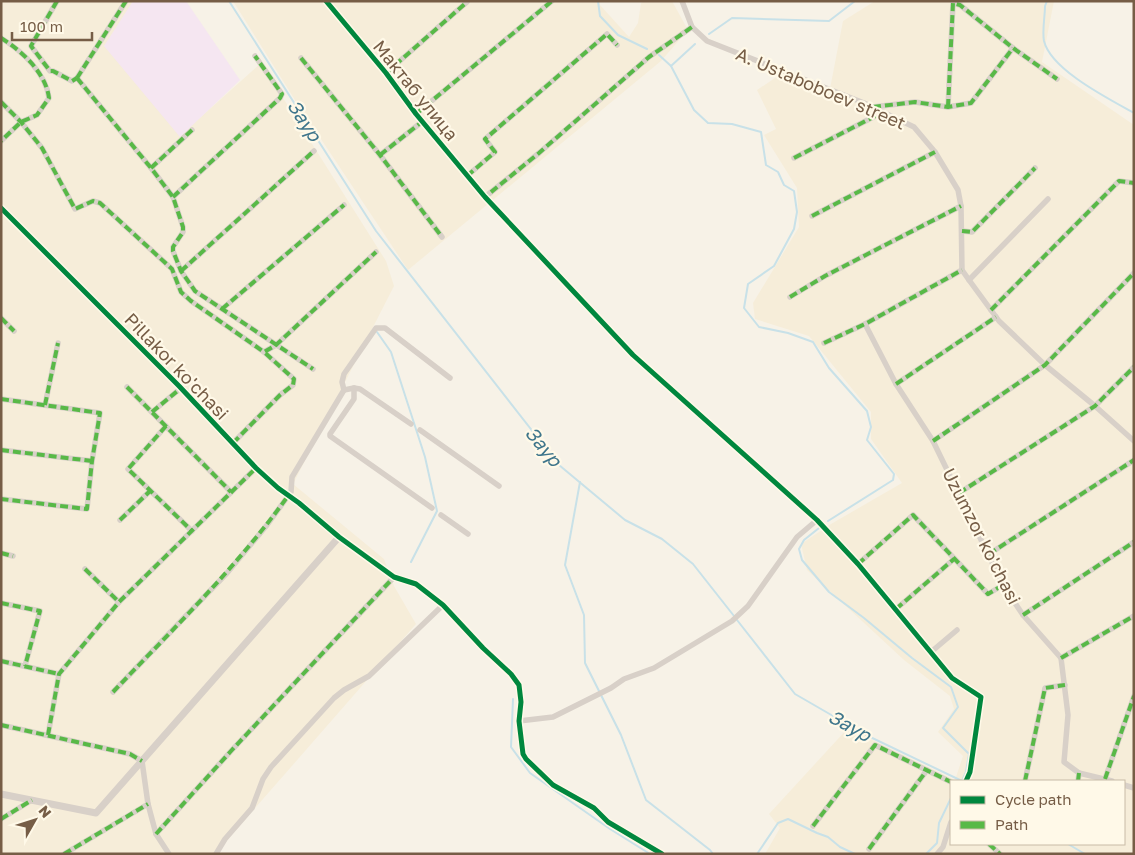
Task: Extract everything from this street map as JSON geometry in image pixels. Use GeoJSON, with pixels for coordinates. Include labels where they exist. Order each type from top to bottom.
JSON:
{"type":"FeatureCollection","features":[{"type":"Feature","properties":{"kind":"street"},"geometry":{"type":"LineString","coordinates":[[57,1],[31,46],[50,71],[73,81],[77,78],[126,1]]}},
{"type":"Feature","properties":{"kind":"street","name":"Мактаб улица"},"geometry":{"type":"LineString","coordinates":[[326,1],[386,73],[416,114],[484,197],[633,355],[817,520],[858,564],[952,678],[981,697],[970,772],[966,780]]}},
{"type":"Feature","properties":{"kind":"street"},"geometry":{"type":"LineString","coordinates":[[416,114],[552,1]]}},
{"type":"Feature","properties":{"kind":"street","name":"A. Ustaboboev street"},"geometry":{"type":"LineString","coordinates":[[682,1],[692,27],[707,41],[873,107],[914,127],[935,152],[958,190],[961,206],[962,270]]}},
{"type":"Feature","properties":{"kind":"street"},"geometry":{"type":"LineString","coordinates":[[386,73],[467,2]]}},
{"type":"Feature","properties":{"kind":"street"},"geometry":{"type":"LineString","coordinates":[[948,107],[953,3],[963,7],[1013,48],[1057,79]]}},
{"type":"Feature","properties":{"kind":"street"},"geometry":{"type":"LineString","coordinates":[[484,197],[539,153],[649,57],[692,27]]}},
{"type":"Feature","properties":{"kind":"street"},"geometry":{"type":"LineString","coordinates":[[467,176],[495,152],[485,139],[607,34],[617,45]]}},
{"type":"Feature","properties":{"kind":"street"},"geometry":{"type":"LineString","coordinates":[[1,38],[22,52],[42,78],[49,98],[36,115],[22,122],[1,141]]}},
{"type":"Feature","properties":{"kind":"street"},"geometry":{"type":"LineString","coordinates":[[873,107],[914,102],[948,107],[970,103],[1013,48]]}},
{"type":"Feature","properties":{"kind":"street"},"geometry":{"type":"LineString","coordinates":[[173,197],[280,98],[282,94],[255,56]]}},
{"type":"Feature","properties":{"kind":"street"},"geometry":{"type":"LineString","coordinates":[[301,58],[380,155],[442,237]]}},
{"type":"Feature","properties":{"kind":"street"},"geometry":{"type":"LineString","coordinates":[[42,78],[50,71]]}},
{"type":"Feature","properties":{"kind":"street"},"geometry":{"type":"LineString","coordinates":[[77,78],[173,197],[184,227],[183,232],[172,249],[181,271],[195,291],[312,368]]}},
{"type":"Feature","properties":{"kind":"street"},"geometry":{"type":"LineString","coordinates":[[1,102],[22,122],[42,148],[75,209],[93,201],[100,203],[172,269],[181,292],[264,352],[294,379],[293,385],[280,395],[233,443]]}},
{"type":"Feature","properties":{"kind":"street"},"geometry":{"type":"LineString","coordinates":[[794,158],[882,112]]}},
{"type":"Feature","properties":{"kind":"street"},"geometry":{"type":"LineString","coordinates":[[380,155],[423,122]]}},
{"type":"Feature","properties":{"kind":"street"},"geometry":{"type":"LineString","coordinates":[[151,168],[192,130]]}},
{"type":"Feature","properties":{"kind":"street"},"geometry":{"type":"LineString","coordinates":[[181,271],[314,151]]}},
{"type":"Feature","properties":{"kind":"street"},"geometry":{"type":"LineString","coordinates":[[812,216],[935,152]]}},
{"type":"Feature","properties":{"kind":"street"},"geometry":{"type":"LineString","coordinates":[[962,231],[972,232],[1035,168]]}},
{"type":"Feature","properties":{"kind":"street"},"geometry":{"type":"LineString","coordinates":[[991,310],[1119,181],[1134,183]]}},
{"type":"Feature","properties":{"kind":"street"},"geometry":{"type":"LineString","coordinates":[[969,280],[1048,199]]}},
{"type":"Feature","properties":{"kind":"street"},"geometry":{"type":"LineString","coordinates":[[222,309],[344,205]]}},
{"type":"Feature","properties":{"kind":"street"},"geometry":{"type":"LineString","coordinates":[[790,297],[825,276],[961,206]]}},
{"type":"Feature","properties":{"kind":"street","name":"Pillakor ko'chasi"},"geometry":{"type":"LineString","coordinates":[[1,208],[181,388],[256,468],[338,537]]}},
{"type":"Feature","properties":{"kind":"street"},"geometry":{"type":"LineString","coordinates":[[264,352],[276,345],[376,252]]}},
{"type":"Feature","properties":{"kind":"street"},"geometry":{"type":"LineString","coordinates":[[824,343],[865,324],[962,270],[996,317],[1045,365],[1095,406],[1134,442]]}},
{"type":"Feature","properties":{"kind":"street"},"geometry":{"type":"LineString","coordinates":[[933,441],[1045,365],[1134,273]]}},
{"type":"Feature","properties":{"kind":"street"},"geometry":{"type":"LineString","coordinates":[[896,384],[996,317]]}},
{"type":"Feature","properties":{"kind":"street"},"geometry":{"type":"LineString","coordinates":[[1,318],[14,331]]}},
{"type":"Feature","properties":{"kind":"street","name":"Uzumzor ko'chasi"},"geometry":{"type":"LineString","coordinates":[[865,324],[896,384],[933,441],[990,554],[1003,585],[1023,615],[1061,658]]}},
{"type":"Feature","properties":{"kind":"street"},"geometry":{"type":"LineString","coordinates":[[113,692],[227,572],[268,524],[291,492],[292,477],[344,390],[342,382],[344,374],[376,328],[385,328],[450,378]]}},
{"type":"Feature","properties":{"kind":"street"},"geometry":{"type":"LineString","coordinates":[[45,405],[58,343]]}},
{"type":"Feature","properties":{"kind":"street"},"geometry":{"type":"LineString","coordinates":[[959,493],[1095,406],[1134,367]]}},
{"type":"Feature","properties":{"kind":"street"},"geometry":{"type":"LineString","coordinates":[[126,387],[230,492]]}},
{"type":"Feature","properties":{"kind":"street"},"geometry":{"type":"LineString","coordinates":[[152,412],[181,388]]}},
{"type":"Feature","properties":{"kind":"street"},"geometry":{"type":"LineString","coordinates":[[354,388],[354,399],[330,436],[432,508]]}},
{"type":"Feature","properties":{"kind":"street"},"geometry":{"type":"LineString","coordinates":[[344,390],[360,389],[411,424]]}},
{"type":"Feature","properties":{"kind":"street"},"geometry":{"type":"LineString","coordinates":[[1,399],[100,413],[87,509],[1,499]]}},
{"type":"Feature","properties":{"kind":"street"},"geometry":{"type":"LineString","coordinates":[[166,426],[128,469],[192,531]]}},
{"type":"Feature","properties":{"kind":"street"},"geometry":{"type":"LineString","coordinates":[[420,430],[499,486]]}},
{"type":"Feature","properties":{"kind":"street"},"geometry":{"type":"LineString","coordinates":[[1,450],[92,461]]}},
{"type":"Feature","properties":{"kind":"street"},"geometry":{"type":"LineString","coordinates":[[990,554],[1134,460]]}},
{"type":"Feature","properties":{"kind":"street"},"geometry":{"type":"LineString","coordinates":[[48,735],[58,674],[119,602],[256,468]]}},
{"type":"Feature","properties":{"kind":"street"},"geometry":{"type":"LineString","coordinates":[[120,520],[150,492]]}},
{"type":"Feature","properties":{"kind":"street"},"geometry":{"type":"LineString","coordinates":[[441,515],[468,534]]}},
{"type":"Feature","properties":{"kind":"street"},"geometry":{"type":"LineString","coordinates":[[858,564],[913,515],[988,594],[1003,585]]}},
{"type":"Feature","properties":{"kind":"street"},"geometry":{"type":"LineString","coordinates":[[519,721],[553,717],[611,688],[624,679],[654,668],[732,621],[748,606],[797,537],[817,520]]}},
{"type":"Feature","properties":{"kind":"street"},"geometry":{"type":"LineString","coordinates":[[1,794],[96,813],[338,537],[394,577],[416,584],[443,605],[483,648],[511,674],[519,685],[521,702],[519,721],[523,754],[553,785],[594,808],[608,822],[662,854]]}},
{"type":"Feature","properties":{"kind":"street"},"geometry":{"type":"LineString","coordinates":[[1023,615],[1134,542]]}},
{"type":"Feature","properties":{"kind":"street"},"geometry":{"type":"LineString","coordinates":[[1,553],[13,556]]}},
{"type":"Feature","properties":{"kind":"street"},"geometry":{"type":"LineString","coordinates":[[896,609],[954,559]]}},
{"type":"Feature","properties":{"kind":"street"},"geometry":{"type":"LineString","coordinates":[[85,570],[119,602]]}},
{"type":"Feature","properties":{"kind":"street"},"geometry":{"type":"LineString","coordinates":[[156,834],[394,577]]}},
{"type":"Feature","properties":{"kind":"street"},"geometry":{"type":"LineString","coordinates":[[1,602],[40,611],[25,666]]}},
{"type":"Feature","properties":{"kind":"street"},"geometry":{"type":"LineString","coordinates":[[216,854],[230,833],[252,808],[263,779],[277,760],[334,698],[369,676],[443,605]]}},
{"type":"Feature","properties":{"kind":"street"},"geometry":{"type":"LineString","coordinates":[[1133,617],[1061,658],[1068,715],[1064,762],[1079,773],[1108,780],[1134,696]]}},
{"type":"Feature","properties":{"kind":"street"},"geometry":{"type":"LineString","coordinates":[[931,652],[957,630]]}},
{"type":"Feature","properties":{"kind":"street"},"geometry":{"type":"LineString","coordinates":[[1,661],[58,674]]}},
{"type":"Feature","properties":{"kind":"street"},"geometry":{"type":"LineString","coordinates":[[1024,780],[1044,688],[1065,684]]}},
{"type":"Feature","properties":{"kind":"street"},"geometry":{"type":"LineString","coordinates":[[1,726],[130,754],[142,761]]}},
{"type":"Feature","properties":{"kind":"street"},"geometry":{"type":"LineString","coordinates":[[813,826],[874,745],[950,782]]}},
{"type":"Feature","properties":{"kind":"street"},"geometry":{"type":"LineString","coordinates":[[142,761],[148,804],[156,834],[169,854]]}},
{"type":"Feature","properties":{"kind":"street"},"geometry":{"type":"LineString","coordinates":[[869,849],[927,770]]}},
{"type":"Feature","properties":{"kind":"street"},"geometry":{"type":"LineString","coordinates":[[1078,780],[1079,773]]}},
{"type":"Feature","properties":{"kind":"street"},"geometry":{"type":"LineString","coordinates":[[1,819],[32,800]]}},
{"type":"Feature","properties":{"kind":"street"},"geometry":{"type":"LineString","coordinates":[[64,854],[148,804]]}},
{"type":"Feature","properties":{"kind":"street"},"geometry":{"type":"LineString","coordinates":[[937,854],[943,847],[950,825]]}},
{"type":"Feature","properties":{"kind":"street"},"geometry":{"type":"LineString","coordinates":[[991,845],[1000,854]]}},
{"type":"Feature","properties":{"kind":"shaded area"},"geometry":{"type":"Polygon","coordinates":[[[1,1],[158,1],[181,135],[261,63],[386,261],[394,286],[293,484],[384,559],[394,586],[416,624],[215,854],[1,854],[1,1]]]}},
{"type":"Feature","properties":{"kind":"shaded area"},"geometry":{"type":"Polygon","coordinates":[[[133,1],[186,1],[240,80],[180,137],[104,46],[133,1]]]}},
{"type":"Feature","properties":{"kind":"shaded area"},"geometry":{"type":"Polygon","coordinates":[[[233,1],[600,1],[600,5],[629,37],[638,23],[641,3],[644,1],[672,1],[688,30],[661,61],[408,270],[295,100],[233,1]]]}},
{"type":"Feature","properties":{"kind":"shaded area"},"geometry":{"type":"Polygon","coordinates":[[[875,1],[1054,1],[1042,62],[1134,125],[1134,854],[765,854],[780,828],[769,814],[848,728],[955,780],[963,756],[938,732],[954,709],[950,696],[904,660],[807,570],[801,544],[831,524],[902,483],[871,439],[871,412],[809,336],[755,319],[753,303],[799,227],[797,188],[764,135],[776,129],[757,90],[781,74],[829,94],[843,21],[875,1]]]}},
{"type":"Feature","properties":{"kind":"waterway","name":"Заур"},"geometry":{"type":"LineString","coordinates":[[229,1],[376,231],[559,465],[625,520],[662,539],[693,564],[734,616]]}},
{"type":"Feature","properties":{"kind":"waterway"},"geometry":{"type":"LineString","coordinates":[[598,1],[600,16],[618,35],[647,49]]}},
{"type":"Feature","properties":{"kind":"waterway"},"geometry":{"type":"LineString","coordinates":[[709,34],[732,18],[829,21],[855,1]]}},
{"type":"Feature","properties":{"kind":"waterway"},"geometry":{"type":"LineString","coordinates":[[1047,1],[1043,37],[1049,52],[1058,63],[1082,83],[1134,113]]}},
{"type":"Feature","properties":{"kind":"waterway"},"geometry":{"type":"LineString","coordinates":[[671,66],[695,44]]}},
{"type":"Feature","properties":{"kind":"waterway"},"geometry":{"type":"LineString","coordinates":[[659,55],[671,66],[694,110],[708,123],[732,124],[761,132],[766,165],[778,172],[784,185],[794,191],[797,212],[794,229],[774,266],[748,284],[744,308],[759,327],[788,333],[813,342],[829,368],[867,411],[871,427],[867,440],[894,474],[893,480],[828,521]]}},
{"type":"Feature","properties":{"kind":"waterway"},"geometry":{"type":"LineString","coordinates":[[377,332],[391,352],[425,457],[437,511],[411,562]]}},
{"type":"Feature","properties":{"kind":"waterway"},"geometry":{"type":"LineString","coordinates":[[580,482],[565,565],[584,615],[585,663],[621,735],[646,800],[713,854]]}},
{"type":"Feature","properties":{"kind":"waterway"},"geometry":{"type":"LineString","coordinates":[[819,528],[804,540],[799,549],[802,560],[829,592],[951,687],[958,707],[943,728],[969,754],[962,780]]}},
{"type":"Feature","properties":{"kind":"waterway","name":"Заур"},"geometry":{"type":"LineString","coordinates":[[737,620],[795,694],[866,735],[960,780]]}},
{"type":"Feature","properties":{"kind":"waterway"},"geometry":{"type":"LineString","coordinates":[[513,699],[511,747],[530,773],[610,829],[650,854]]}},
{"type":"Feature","properties":{"kind":"waterway"},"geometry":{"type":"LineString","coordinates":[[926,854],[937,843],[939,823],[950,800]]}},
{"type":"Feature","properties":{"kind":"waterway"},"geometry":{"type":"LineString","coordinates":[[757,854],[778,823],[788,819],[828,837],[840,847],[855,854]]}},
{"type":"Feature","properties":{"kind":"waterway","name":"Заур"},"geometry":{"type":"LineString","coordinates":[[1070,845],[1085,854]]}},
{"type":"Feature","properties":{"kind":"marked path"},"geometry":{"type":"LineString","coordinates":[[57,1],[31,46],[50,71],[72,81],[77,78]]}},
{"type":"Feature","properties":{"kind":"marked path"},"geometry":{"type":"LineString","coordinates":[[77,78],[126,1]]}},
{"type":"Feature","properties":{"kind":"marked path"},"geometry":{"type":"LineString","coordinates":[[416,114],[552,1]]}},
{"type":"Feature","properties":{"kind":"marked path"},"geometry":{"type":"LineString","coordinates":[[386,73],[467,2]]}},
{"type":"Feature","properties":{"kind":"marked path"},"geometry":{"type":"LineString","coordinates":[[948,107],[953,3],[960,5],[1013,48],[1057,79]]}},
{"type":"Feature","properties":{"kind":"marked path"},"geometry":{"type":"LineString","coordinates":[[482,194],[485,197],[539,153],[649,57],[692,27]]}},
{"type":"Feature","properties":{"kind":"marked path"},"geometry":{"type":"LineString","coordinates":[[467,176],[495,152],[485,139],[607,34],[617,45]]}},
{"type":"Feature","properties":{"kind":"marked path"},"geometry":{"type":"LineString","coordinates":[[1,38],[25,56],[38,71],[47,89],[49,98],[37,115],[21,122],[1,141]]}},
{"type":"Feature","properties":{"kind":"marked path"},"geometry":{"type":"LineString","coordinates":[[873,107],[915,102],[948,107],[971,103],[1013,48]]}},
{"type":"Feature","properties":{"kind":"marked path"},"geometry":{"type":"LineString","coordinates":[[173,197],[280,98],[282,94],[255,56]]}},
{"type":"Feature","properties":{"kind":"marked path"},"geometry":{"type":"LineString","coordinates":[[301,58],[380,155],[442,237]]}},
{"type":"Feature","properties":{"kind":"marked path"},"geometry":{"type":"LineString","coordinates":[[77,78],[173,197],[183,227],[183,232],[173,247],[173,251],[181,271],[195,291],[313,369]]}},
{"type":"Feature","properties":{"kind":"marked path"},"geometry":{"type":"LineString","coordinates":[[1,102],[21,122],[42,148],[75,209],[93,201],[100,203],[172,269],[181,292],[264,352],[276,345],[376,252]]}},
{"type":"Feature","properties":{"kind":"marked path"},"geometry":{"type":"LineString","coordinates":[[794,158],[883,112]]}},
{"type":"Feature","properties":{"kind":"marked path"},"geometry":{"type":"LineString","coordinates":[[380,155],[423,121]]}},
{"type":"Feature","properties":{"kind":"marked path"},"geometry":{"type":"LineString","coordinates":[[151,168],[192,130]]}},
{"type":"Feature","properties":{"kind":"marked path"},"geometry":{"type":"LineString","coordinates":[[181,271],[314,151]]}},
{"type":"Feature","properties":{"kind":"marked path"},"geometry":{"type":"LineString","coordinates":[[812,216],[935,152]]}},
{"type":"Feature","properties":{"kind":"marked path"},"geometry":{"type":"LineString","coordinates":[[962,231],[972,232],[1035,168]]}},
{"type":"Feature","properties":{"kind":"marked path"},"geometry":{"type":"LineString","coordinates":[[991,310],[1119,181],[1134,183]]}},
{"type":"Feature","properties":{"kind":"marked path"},"geometry":{"type":"LineString","coordinates":[[222,309],[344,205]]}},
{"type":"Feature","properties":{"kind":"marked path"},"geometry":{"type":"LineString","coordinates":[[790,297],[825,276],[961,206]]}},
{"type":"Feature","properties":{"kind":"marked path"},"geometry":{"type":"LineString","coordinates":[[824,343],[865,324],[962,270]]}},
{"type":"Feature","properties":{"kind":"marked path"},"geometry":{"type":"LineString","coordinates":[[933,441],[1045,365],[1134,273]]}},
{"type":"Feature","properties":{"kind":"marked path"},"geometry":{"type":"LineString","coordinates":[[896,384],[996,317]]}},
{"type":"Feature","properties":{"kind":"marked path"},"geometry":{"type":"LineString","coordinates":[[1,318],[14,331]]}},
{"type":"Feature","properties":{"kind":"marked path"},"geometry":{"type":"LineString","coordinates":[[45,405],[58,343]]}},
{"type":"Feature","properties":{"kind":"marked path"},"geometry":{"type":"LineString","coordinates":[[233,443],[280,395],[293,385],[294,379],[264,352]]}},
{"type":"Feature","properties":{"kind":"marked path"},"geometry":{"type":"LineString","coordinates":[[959,493],[1095,406],[1134,367]]}},
{"type":"Feature","properties":{"kind":"marked path"},"geometry":{"type":"LineString","coordinates":[[127,387],[231,492]]}},
{"type":"Feature","properties":{"kind":"marked path"},"geometry":{"type":"LineString","coordinates":[[152,412],[181,388]]}},
{"type":"Feature","properties":{"kind":"marked path"},"geometry":{"type":"LineString","coordinates":[[1,399],[100,413],[87,509],[1,499]]}},
{"type":"Feature","properties":{"kind":"marked path"},"geometry":{"type":"LineString","coordinates":[[166,426],[128,469],[192,531]]}},
{"type":"Feature","properties":{"kind":"marked path"},"geometry":{"type":"LineString","coordinates":[[1,450],[92,461]]}},
{"type":"Feature","properties":{"kind":"marked path"},"geometry":{"type":"LineString","coordinates":[[989,554],[1134,460]]}},
{"type":"Feature","properties":{"kind":"marked path"},"geometry":{"type":"LineString","coordinates":[[48,735],[59,674],[119,602],[256,468]]}},
{"type":"Feature","properties":{"kind":"marked path"},"geometry":{"type":"LineString","coordinates":[[120,520],[150,491]]}},
{"type":"Feature","properties":{"kind":"marked path"},"geometry":{"type":"LineString","coordinates":[[113,692],[226,573],[288,496]]}},
{"type":"Feature","properties":{"kind":"marked path"},"geometry":{"type":"LineString","coordinates":[[858,564],[913,515],[988,594],[1003,585]]}},
{"type":"Feature","properties":{"kind":"marked path"},"geometry":{"type":"LineString","coordinates":[[1023,615],[1134,542]]}},
{"type":"Feature","properties":{"kind":"marked path"},"geometry":{"type":"LineString","coordinates":[[1,553],[13,556]]}},
{"type":"Feature","properties":{"kind":"marked path"},"geometry":{"type":"LineString","coordinates":[[896,609],[954,559]]}},
{"type":"Feature","properties":{"kind":"marked path"},"geometry":{"type":"LineString","coordinates":[[85,569],[119,602]]}},
{"type":"Feature","properties":{"kind":"marked path"},"geometry":{"type":"LineString","coordinates":[[156,834],[394,577]]}},
{"type":"Feature","properties":{"kind":"marked path"},"geometry":{"type":"LineString","coordinates":[[1,603],[40,611],[25,666]]}},
{"type":"Feature","properties":{"kind":"marked path"},"geometry":{"type":"LineString","coordinates":[[1061,658],[1134,616]]}},
{"type":"Feature","properties":{"kind":"marked path"},"geometry":{"type":"LineString","coordinates":[[1,661],[59,674]]}},
{"type":"Feature","properties":{"kind":"marked path"},"geometry":{"type":"LineString","coordinates":[[1025,780],[1045,688],[1065,685]]}},
{"type":"Feature","properties":{"kind":"marked path"},"geometry":{"type":"LineString","coordinates":[[1105,779],[1134,696]]}},
{"type":"Feature","properties":{"kind":"marked path"},"geometry":{"type":"LineString","coordinates":[[1,725],[130,754],[142,761]]}},
{"type":"Feature","properties":{"kind":"marked path"},"geometry":{"type":"LineString","coordinates":[[813,826],[875,745],[950,782]]}},
{"type":"Feature","properties":{"kind":"marked path"},"geometry":{"type":"LineString","coordinates":[[869,849],[927,770]]}},
{"type":"Feature","properties":{"kind":"marked path"},"geometry":{"type":"LineString","coordinates":[[1078,780],[1079,773]]}},
{"type":"Feature","properties":{"kind":"marked path"},"geometry":{"type":"LineString","coordinates":[[1,819],[32,800]]}},
{"type":"Feature","properties":{"kind":"marked path"},"geometry":{"type":"LineString","coordinates":[[64,854],[148,804]]}},
{"type":"Feature","properties":{"kind":"marked path"},"geometry":{"type":"LineString","coordinates":[[990,845],[1000,854]]}},
{"type":"Feature","properties":{"kind":"cycle path"},"geometry":{"type":"LineString","coordinates":[[326,1],[485,197],[633,355],[817,520],[858,564],[952,678],[981,697],[970,772],[966,780]]}},
{"type":"Feature","properties":{"kind":"cycle path"},"geometry":{"type":"LineString","coordinates":[[1,208],[179,386],[256,468],[339,537],[394,577],[416,584],[443,605],[483,648],[511,674],[519,685],[521,702],[519,721],[523,754],[526,759],[553,785],[594,808],[608,822],[662,854]]}}]}
